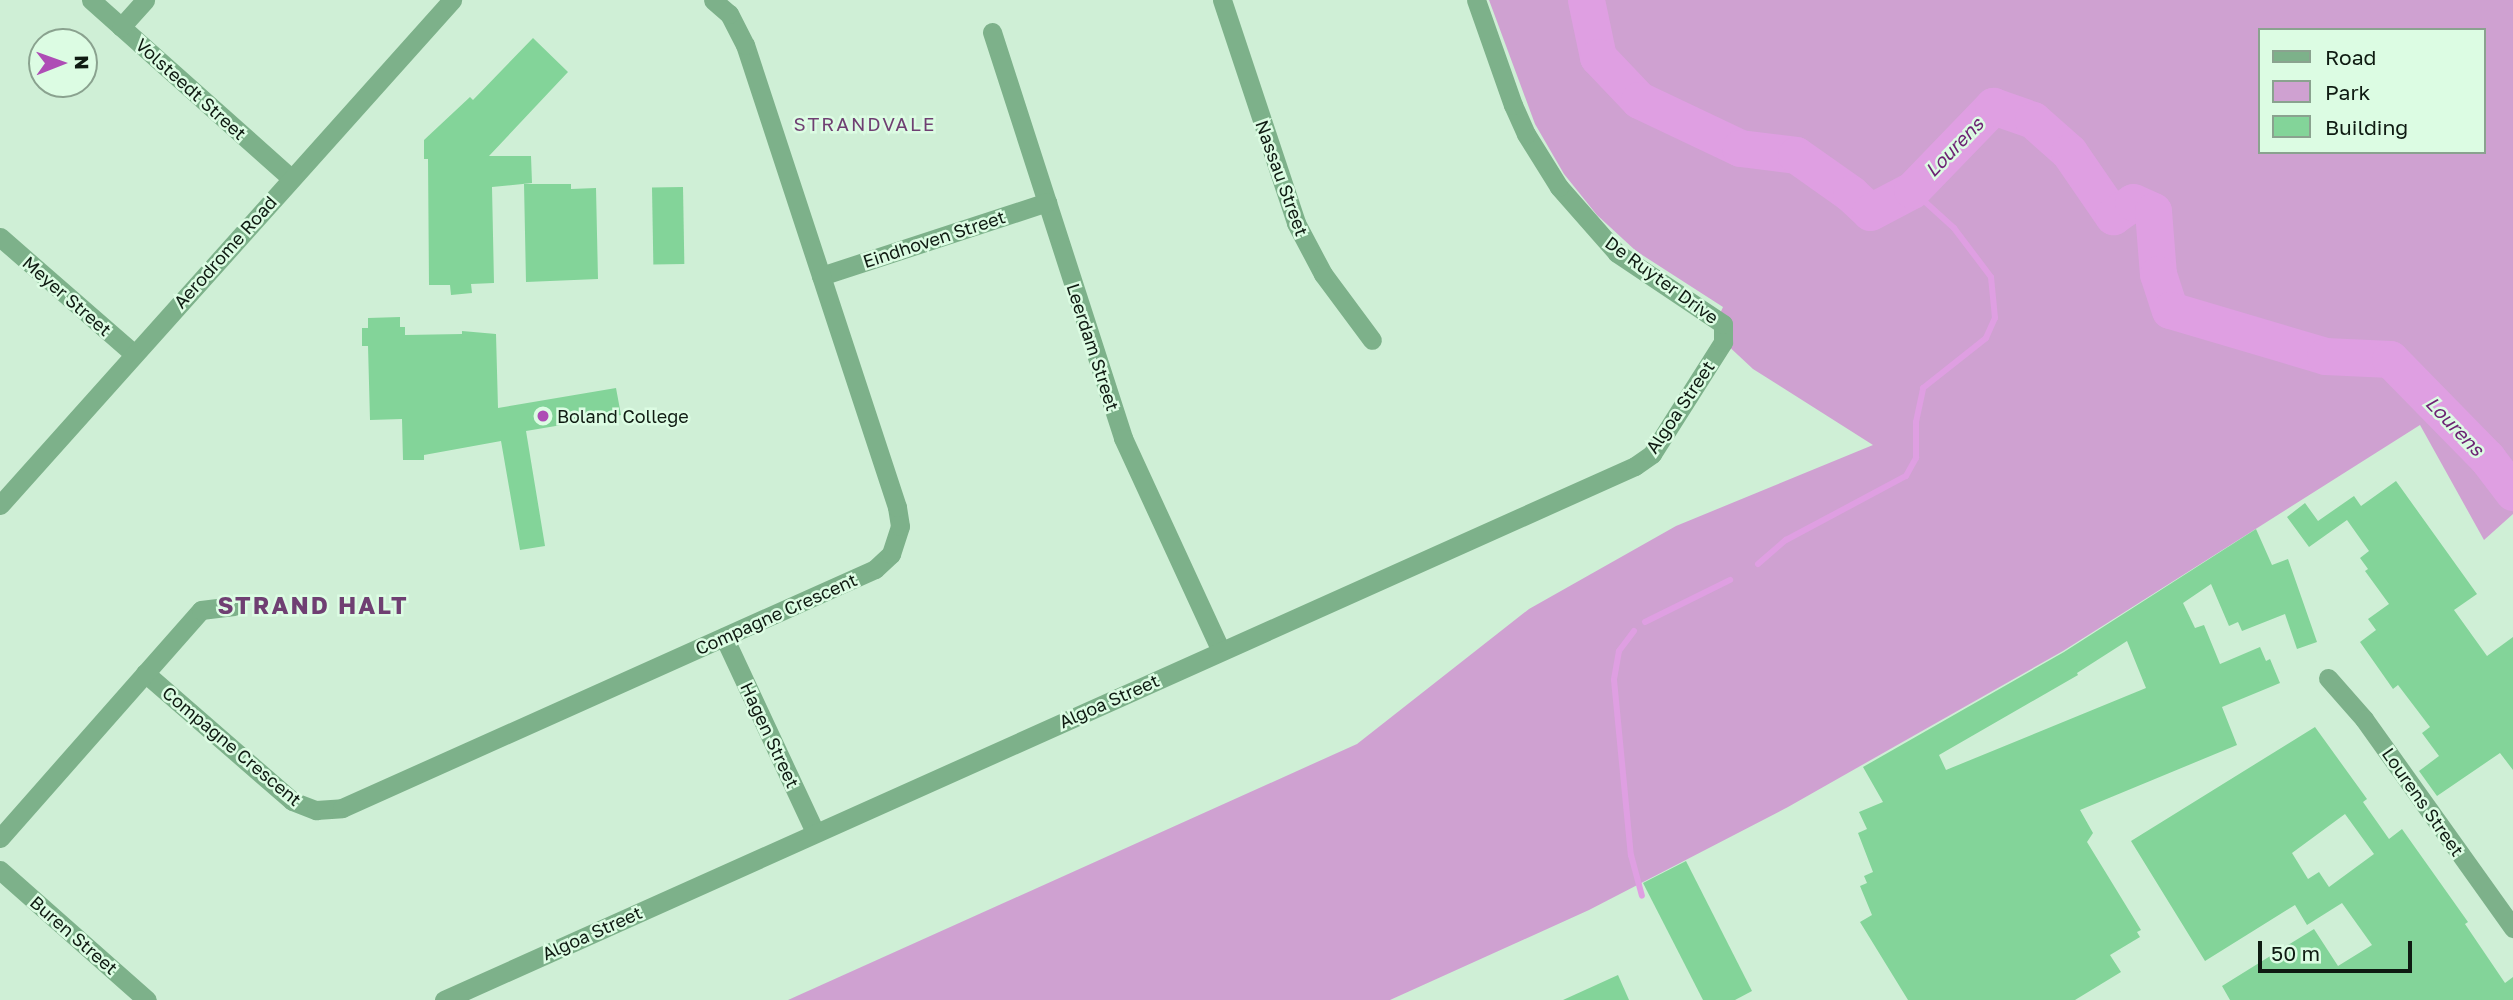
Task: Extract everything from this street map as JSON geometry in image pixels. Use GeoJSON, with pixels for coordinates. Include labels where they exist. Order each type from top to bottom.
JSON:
{"type":"FeatureCollection","features":[{"type":"Feature","properties":{"kind":"street","name":"Volsteedt Street"},"geometry":{"type":"LineString","coordinates":[[91,0],[291,178]]}},
{"type":"Feature","properties":{"kind":"street"},"geometry":{"type":"LineString","coordinates":[[121,27],[145,0]]}},
{"type":"Feature","properties":{"kind":"street","name":"Aerodrome Road"},"geometry":{"type":"LineString","coordinates":[[0,505],[452,0]]}},
{"type":"Feature","properties":{"kind":"street","name":"Compagne Crescent"},"geometry":{"type":"LineString","coordinates":[[145,673],[292,801],[316,810],[342,808],[875,569],[891,554],[899,535],[897,507],[745,45],[735,7],[713,0]]}},
{"type":"Feature","properties":{"kind":"street","name":"Nassau Street"},"geometry":{"type":"LineString","coordinates":[[1224,0],[1296,223],[1323,274],[1372,340]]}},
{"type":"Feature","properties":{"kind":"street","name":"De Ruyter Drive"},"geometry":{"type":"LineString","coordinates":[[1476,0],[1513,105],[1526,134],[1559,187],[1617,253],[1718,318],[1725,332],[1723,342]]}},
{"type":"Feature","properties":{"kind":"street","name":"Leerdam Street"},"geometry":{"type":"LineString","coordinates":[[992,33],[1123,438],[1221,651]]}},
{"type":"Feature","properties":{"kind":"street","name":"Eindhoven Street"},"geometry":{"type":"LineString","coordinates":[[821,276],[1047,202]]}},
{"type":"Feature","properties":{"kind":"street","name":"Meyer Street"},"geometry":{"type":"LineString","coordinates":[[0,237],[134,354]]}},
{"type":"Feature","properties":{"kind":"street","name":"Algoa Street"},"geometry":{"type":"LineString","coordinates":[[444,1000],[1644,461],[1657,448],[1723,342]]}},
{"type":"Feature","properties":{"kind":"street","name":"Compagne Crescent"},"geometry":{"type":"LineString","coordinates":[[0,838],[201,610],[234,606]]}},
{"type":"Feature","properties":{"kind":"street","name":"Hagen Street"},"geometry":{"type":"LineString","coordinates":[[724,637],[815,832]]}},
{"type":"Feature","properties":{"kind":"street","name":"Lourens Street"},"geometry":{"type":"LineString","coordinates":[[2328,678],[2364,719],[2513,928]]}},
{"type":"Feature","properties":{"kind":"street","name":"Buren Street"},"geometry":{"type":"LineString","coordinates":[[0,870],[147,1000]]}},
{"type":"Feature","properties":{"kind":"green space"},"geometry":{"type":"Polygon","coordinates":[[[1489,0],[2513,0],[2513,514],[2484,540],[2420,425],[2063,651],[1788,807],[1589,910],[1390,1000],[788,1000],[1357,744],[1529,609],[1676,526],[1873,445],[1753,369],[1723,341],[1718,318],[1723,307],[1636,251],[1597,215],[1564,174],[1535,124],[1489,0]]]}},
{"type":"Feature","properties":{"kind":"building"},"geometry":{"type":"Polygon","coordinates":[[[533,38],[568,72],[489,156],[531,156],[532,183],[492,187],[494,283],[471,284],[472,293],[451,295],[450,285],[429,285],[428,159],[424,159],[424,140],[470,97],[473,100],[533,38]]]}},
{"type":"Feature","properties":{"kind":"building"},"geometry":{"type":"Polygon","coordinates":[[[524,184],[571,184],[571,189],[596,188],[598,279],[526,282],[524,184]]]}},
{"type":"Feature","properties":{"kind":"building"},"geometry":{"type":"Polygon","coordinates":[[[683,187],[684,264],[653,265],[652,188],[683,187]]]}},
{"type":"Feature","properties":{"kind":"building"},"geometry":{"type":"Polygon","coordinates":[[[400,317],[400,327],[405,327],[405,335],[462,334],[462,331],[496,334],[498,408],[616,388],[621,415],[526,431],[545,546],[520,550],[501,441],[424,455],[424,460],[403,460],[402,419],[370,420],[368,346],[362,346],[362,328],[368,328],[368,318],[400,317]]]}},
{"type":"Feature","properties":{"kind":"building"},"geometry":{"type":"Polygon","coordinates":[[[2396,481],[2477,594],[2454,610],[2487,656],[2513,637],[2513,770],[2500,753],[2437,796],[2419,771],[2439,756],[2422,733],[2430,727],[2398,685],[2393,689],[2360,642],[2376,630],[2368,619],[2389,604],[2365,571],[2368,569],[2360,558],[2369,551],[2347,520],[2309,547],[2287,517],[2305,503],[2318,521],[2354,496],[2361,506],[2396,481]]]}},
{"type":"Feature","properties":{"kind":"building"},"geometry":{"type":"Polygon","coordinates":[[[2256,529],[2272,565],[2288,559],[2317,642],[2297,649],[2285,614],[2242,631],[2238,622],[2229,626],[2211,584],[2183,603],[2195,628],[2204,625],[2220,664],[2260,647],[2266,661],[2270,659],[2280,683],[2222,707],[2237,745],[2080,810],[2093,833],[2087,842],[2141,930],[2137,932],[2140,937],[2110,955],[2121,972],[2075,1000],[1908,1000],[1860,922],[1872,915],[1860,886],[1867,883],[1864,876],[1873,872],[1858,833],[1867,829],[1859,812],[1883,802],[1863,767],[2064,652],[2256,529]],[[2127,641],[2077,673],[2078,675],[1939,755],[1946,770],[2146,688],[2127,641]]]}},
{"type":"Feature","properties":{"kind":"building"},"geometry":{"type":"Polygon","coordinates":[[[2315,727],[2367,799],[2363,802],[2389,839],[2402,829],[2468,922],[2465,924],[2505,983],[2513,977],[2513,1000],[2230,1000],[2222,986],[2314,929],[2338,966],[2372,945],[2342,903],[2307,925],[2295,905],[2205,961],[2131,841],[2315,727]],[[2345,814],[2292,853],[2308,879],[2319,872],[2329,887],[2374,854],[2345,814]]]}},
{"type":"Feature","properties":{"kind":"building"},"geometry":{"type":"Polygon","coordinates":[[[1686,861],[1752,991],[1735,1000],[1703,1000],[1643,883],[1686,861]]]}},
{"type":"Feature","properties":{"kind":"building"},"geometry":{"type":"Polygon","coordinates":[[[1618,975],[1629,1000],[1563,1000],[1618,975]]]}},
{"type":"Feature","properties":{"kind":"waterway","name":"Lourens"},"geometry":{"type":"LineString","coordinates":[[1586,0],[1598,57],[1639,100],[1740,148],[1796,155],[1851,194],[1870,212],[1912,190],[1993,106],[2033,120],[2069,152],[2113,216],[2133,202],[2153,211],[2158,274],[2170,310],[2325,356],[2390,359],[2487,458],[2513,492]]}},
{"type":"Feature","properties":{"kind":"waterway"},"geometry":{"type":"LineString","coordinates":[[1758,564],[1786,540],[1906,476],[1916,458],[1916,422],[1923,388],[1986,338],[1995,318],[1991,277],[1954,228],[1912,190]]}},
{"type":"Feature","properties":{"kind":"waterway"},"geometry":{"type":"LineString","coordinates":[[1645,622],[1730,580]]}},
{"type":"Feature","properties":{"kind":"waterway"},"geometry":{"type":"LineString","coordinates":[[1634,631],[1619,651],[1614,680],[1631,855],[1642,896]]}},
{"type":"Feature","properties":{"kind":"place","name":"Boland College"},"geometry":{"type":"Point","coordinates":[543,416]}},
{"type":"Feature","properties":{"kind":"district","name":"STRANDVALE"},"geometry":{"type":"Point","coordinates":[865,124]}},
{"type":"Feature","properties":{"kind":"district","name":"STRAND HALT"},"geometry":{"type":"Point","coordinates":[313,605]}}]}
